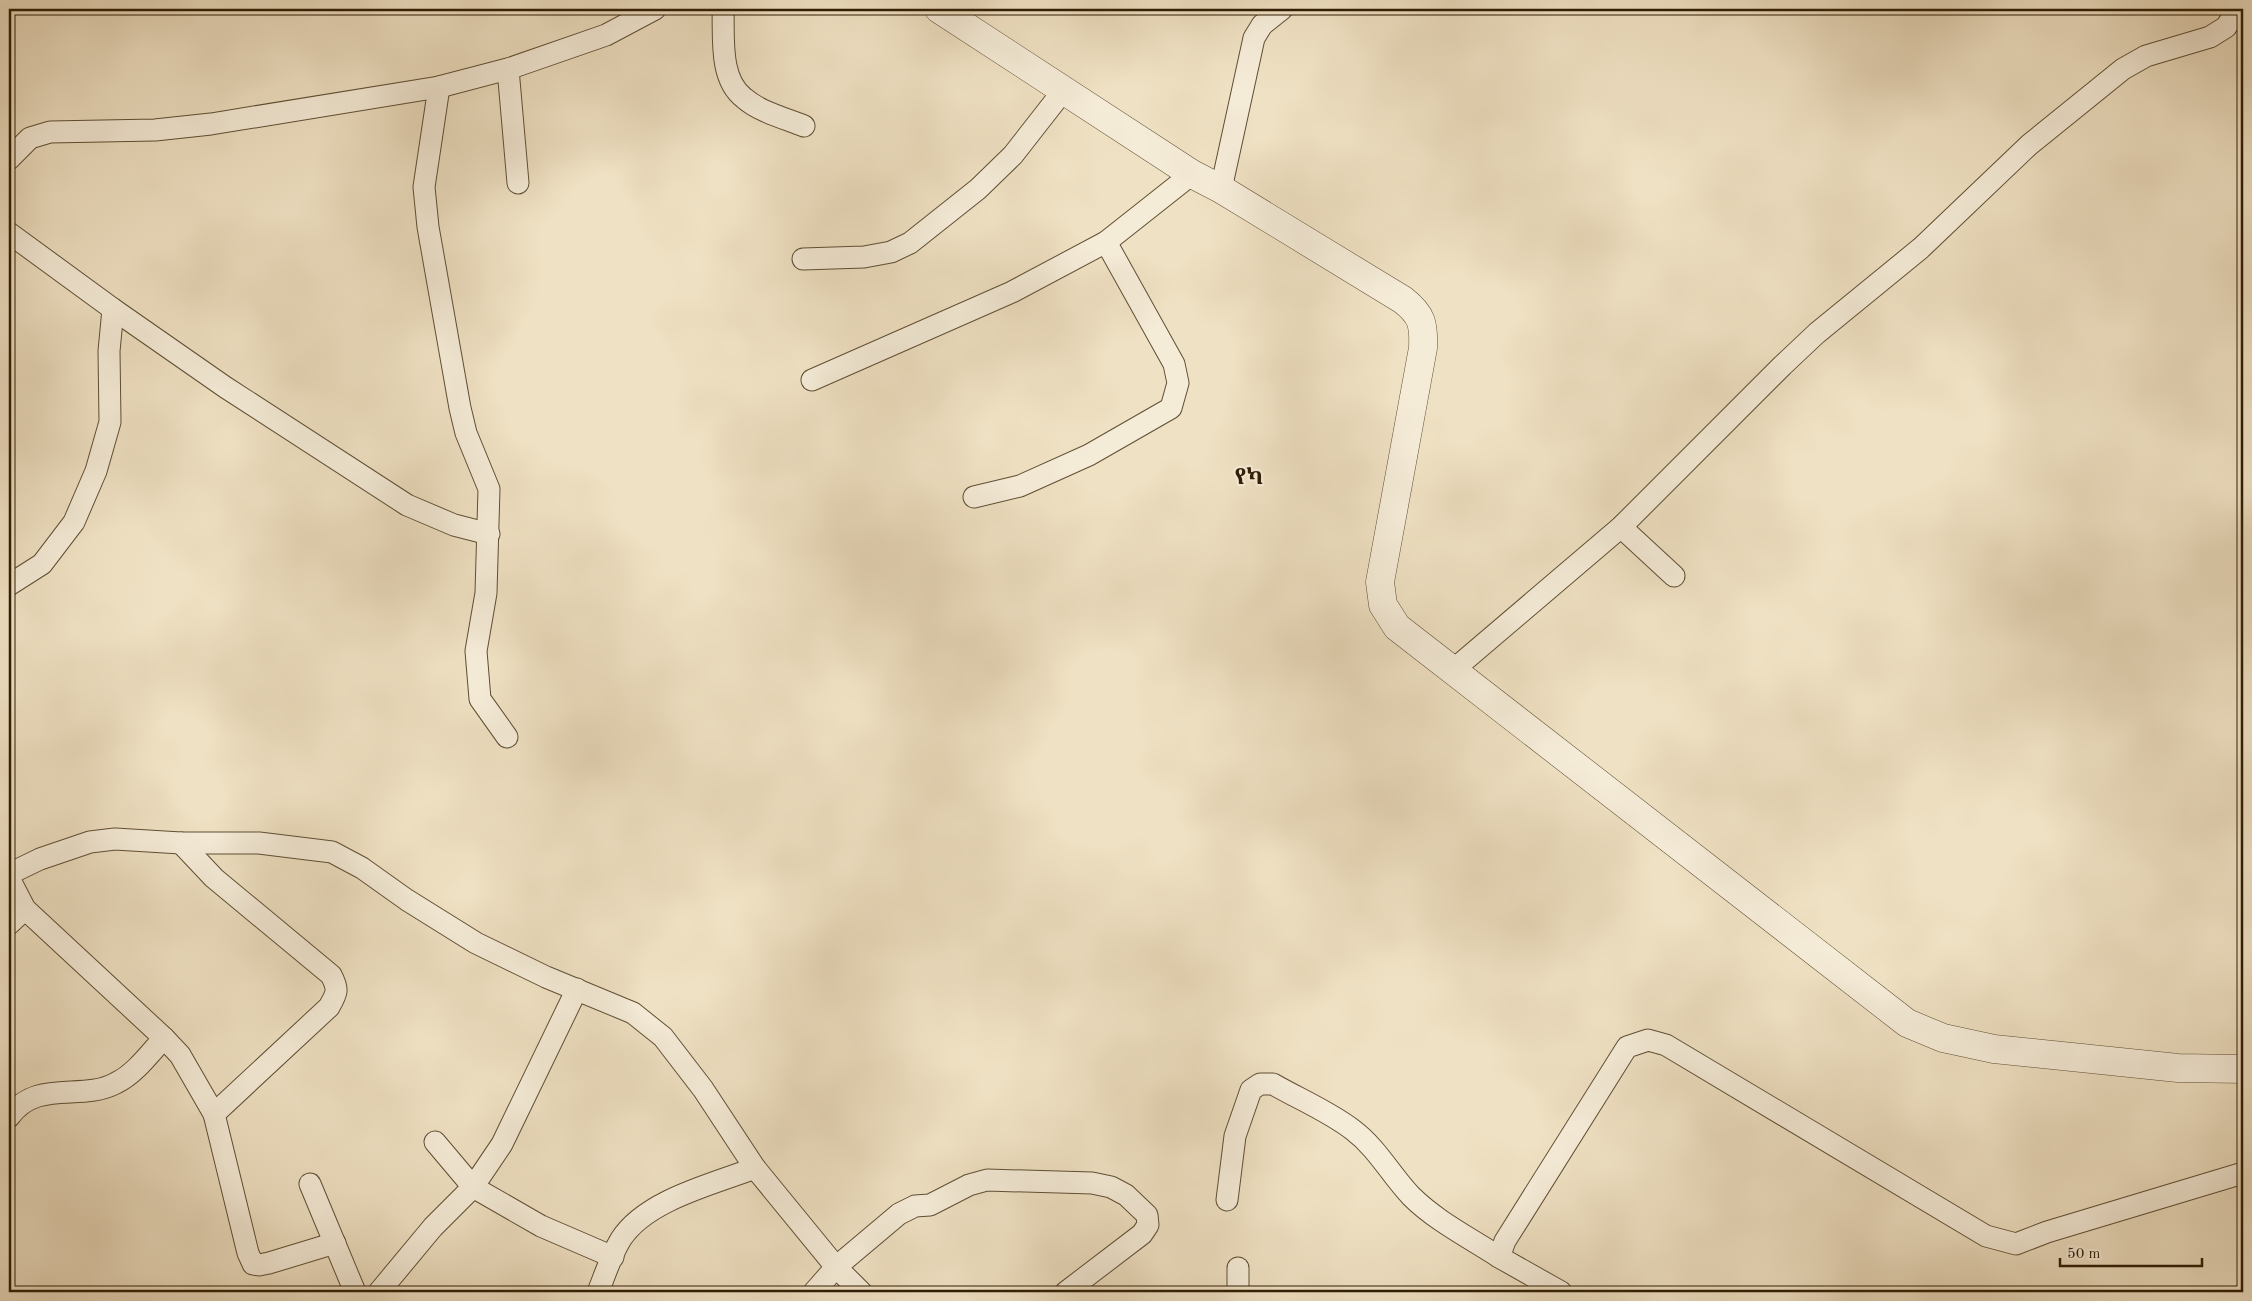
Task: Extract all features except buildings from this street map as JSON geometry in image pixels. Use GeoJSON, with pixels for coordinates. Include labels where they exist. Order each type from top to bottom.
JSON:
{"type":"FeatureCollection","features":[{"type":"Feature","properties":{"kind":"street"},"geometry":{"type":"LineString","coordinates":[[9,159],[30,138],[50,132],[154,130],[212,124],[440,86],[508,70],[606,35],[655,9]]}},
{"type":"Feature","properties":{"kind":"street"},"geometry":{"type":"LineString","coordinates":[[723,9],[724,56],[732,84],[742,98],[759,108],[804,126]]}},
{"type":"Feature","properties":{"kind":"street"},"geometry":{"type":"LineString","coordinates":[[939,9],[1063,92],[1192,174],[1222,189],[1403,300],[1417,311],[1424,329],[1423,348],[1380,582],[1383,605],[1397,627],[1907,1023],[1943,1038],[1994,1049],[2178,1068],[2243,1069]]}},
{"type":"Feature","properties":{"kind":"street"},"geometry":{"type":"LineString","coordinates":[[1222,189],[1254,38],[1262,25],[1282,9]]}},
{"type":"Feature","properties":{"kind":"street"},"geometry":{"type":"LineString","coordinates":[[1452,671],[1621,527],[1782,365],[1817,333],[1921,248],[2029,145],[2123,69],[2146,56],[2210,37],[2226,27],[2238,9]]}},
{"type":"Feature","properties":{"kind":"street"},"geometry":{"type":"LineString","coordinates":[[508,70],[518,183]]}},
{"type":"Feature","properties":{"kind":"street"},"geometry":{"type":"LineString","coordinates":[[440,86],[424,187],[428,227],[460,408],[466,433],[489,489],[486,592],[476,651],[480,699],[507,737]]}},
{"type":"Feature","properties":{"kind":"street"},"geometry":{"type":"LineString","coordinates":[[803,260],[864,257],[891,252],[910,243],[978,189],[1013,155],[1063,92]]}},
{"type":"Feature","properties":{"kind":"street"},"geometry":{"type":"LineString","coordinates":[[812,380],[1012,292],[1106,242],[1192,174]]}},
{"type":"Feature","properties":{"kind":"street"},"geometry":{"type":"LineString","coordinates":[[9,233],[113,310],[407,505],[454,525],[489,534]]}},
{"type":"Feature","properties":{"kind":"street"},"geometry":{"type":"LineString","coordinates":[[974,497],[1020,486],[1089,456],[1171,408],[1178,383],[1174,364],[1106,242]]}},
{"type":"Feature","properties":{"kind":"street"},"geometry":{"type":"LineString","coordinates":[[9,585],[42,564],[74,522],[96,471],[110,422],[109,352],[113,310]]}},
{"type":"Feature","properties":{"kind":"street"},"geometry":{"type":"LineString","coordinates":[[1621,527],[1674,576]]}},
{"type":"Feature","properties":{"kind":"street"},"geometry":{"type":"LineString","coordinates":[[334,1243],[269,1263],[253,1264],[248,1253],[214,1114],[197,1081],[180,1055],[164,1038],[25,909],[9,876],[40,859],[90,842],[115,840],[260,844],[332,852],[362,868],[407,900],[476,943],[546,977],[577,988],[634,1014],[663,1037],[703,1090],[755,1168],[836,1267],[861,1292]]}},
{"type":"Feature","properties":{"kind":"street"},"geometry":{"type":"LineString","coordinates":[[181,843],[214,878],[331,975],[337,986],[336,995],[329,1007],[214,1114]]}},
{"type":"Feature","properties":{"kind":"street"},"geometry":{"type":"LineString","coordinates":[[9,924],[25,909]]}},
{"type":"Feature","properties":{"kind":"street"},"geometry":{"type":"LineString","coordinates":[[379,1292],[433,1227],[473,1187],[502,1144],[577,988]]}},
{"type":"Feature","properties":{"kind":"street"},"geometry":{"type":"LineString","coordinates":[[9,1118],[13,1112],[32,1096],[100,1088],[116,1084],[127,1076],[164,1038]]}},
{"type":"Feature","properties":{"kind":"street"},"geometry":{"type":"LineString","coordinates":[[1500,1256],[1505,1241],[1627,1047],[1648,1040],[1666,1046],[1986,1236],[2016,1244],[2047,1232],[2243,1172]]}},
{"type":"Feature","properties":{"kind":"street"},"geometry":{"type":"LineString","coordinates":[[1227,1200],[1235,1136],[1252,1090],[1260,1084],[1273,1084],[1352,1129],[1372,1146],[1395,1178],[1412,1197],[1430,1212],[1561,1292]]}},
{"type":"Feature","properties":{"kind":"street"},"geometry":{"type":"LineString","coordinates":[[435,1142],[473,1187],[542,1226],[612,1257]]}},
{"type":"Feature","properties":{"kind":"street"},"geometry":{"type":"LineString","coordinates":[[598,1292],[621,1239],[638,1220],[666,1202],[755,1168]]}},
{"type":"Feature","properties":{"kind":"street"},"geometry":{"type":"LineString","coordinates":[[814,1292],[836,1267],[899,1214],[916,1206],[930,1205],[969,1185],[987,1180],[1092,1183],[1111,1186],[1126,1194],[1147,1215],[1148,1225],[1142,1234],[1066,1292]]}},
{"type":"Feature","properties":{"kind":"street"},"geometry":{"type":"LineString","coordinates":[[310,1184],[355,1292]]}},
{"type":"Feature","properties":{"kind":"street"},"geometry":{"type":"LineString","coordinates":[[1238,1268],[1238,1292]]}},
{"type":"Feature","properties":{"kind":"district","name":"የካ"},"geometry":{"type":"Point","coordinates":[1249,478]}}]}
